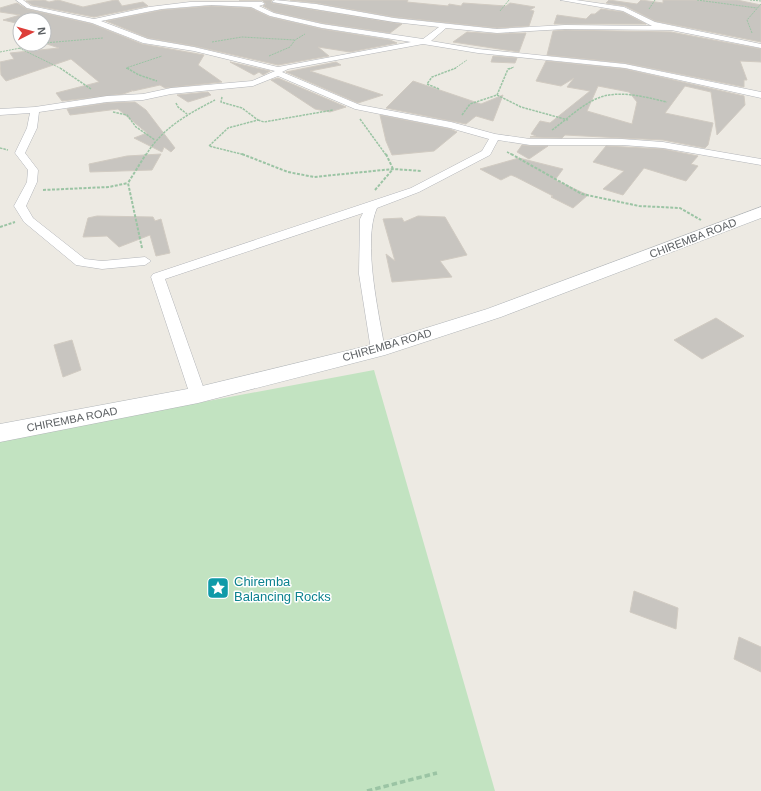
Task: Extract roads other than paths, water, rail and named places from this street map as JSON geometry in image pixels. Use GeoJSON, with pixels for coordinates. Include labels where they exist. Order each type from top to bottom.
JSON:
{"type":"FeatureCollection","features":[{"type":"Feature","properties":{"kind":"main road","name":"CHIREMBA ROAD"},"geometry":{"type":"LineString","coordinates":[[0,433],[198,395],[378,350],[494,313],[761,212]]}},
{"type":"Feature","properties":{"kind":"street"},"geometry":{"type":"LineString","coordinates":[[19,0],[29,7],[94,21],[146,42],[190,49],[278,71],[358,107],[451,125],[493,141],[622,142],[663,145],[761,162]]}},
{"type":"Feature","properties":{"kind":"street"},"geometry":{"type":"LineString","coordinates":[[563,0],[624,9],[653,24],[761,46]]}},
{"type":"Feature","properties":{"kind":"street"},"geometry":{"type":"LineString","coordinates":[[94,21],[130,11],[165,6],[205,3],[253,6],[278,1],[316,6],[394,20],[498,31],[565,27],[669,28]]}},
{"type":"Feature","properties":{"kind":"street"},"geometry":{"type":"LineString","coordinates":[[253,6],[272,15],[322,26],[426,41],[478,51],[524,57],[625,66],[761,95]]}},
{"type":"Feature","properties":{"kind":"street"},"geometry":{"type":"LineString","coordinates":[[0,112],[35,110],[107,100],[143,97],[171,91],[222,87],[254,82],[296,64],[426,41],[445,26]]}},
{"type":"Feature","properties":{"kind":"street"},"geometry":{"type":"LineString","coordinates":[[35,110],[32,128],[20,153],[34,170],[32,182],[20,206],[28,220],[81,262],[102,265],[145,261]]}},
{"type":"Feature","properties":{"kind":"street"},"geometry":{"type":"LineString","coordinates":[[198,395],[158,277],[372,206],[415,190],[445,173],[486,153],[493,141]]}},
{"type":"Feature","properties":{"kind":"street"},"geometry":{"type":"LineString","coordinates":[[372,206],[366,219],[366,274],[378,350]]}},
{"type":"Feature","properties":{"kind":"place","name":"Chiremba Balancing Rocks"},"geometry":{"type":"Point","coordinates":[218,588]}}]}
